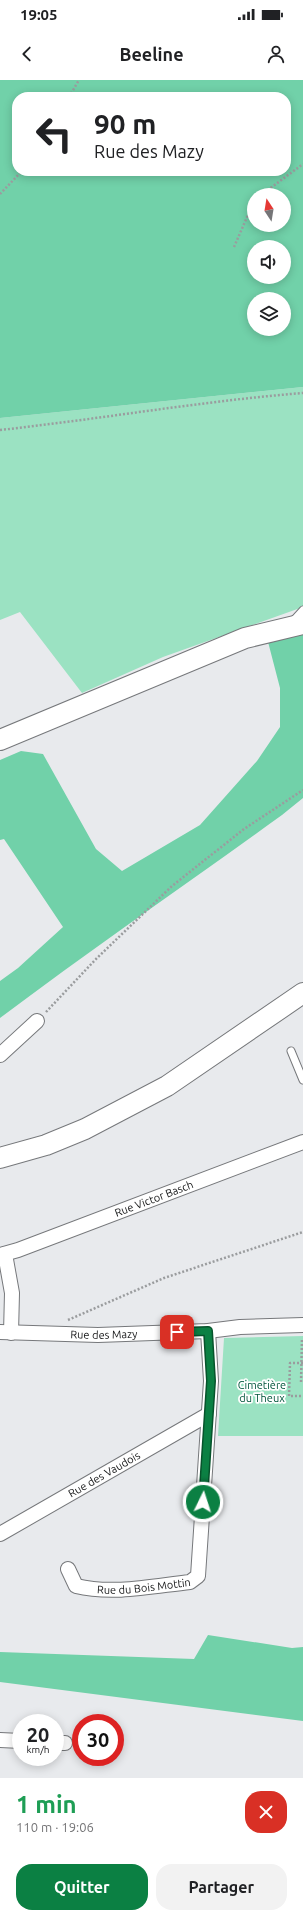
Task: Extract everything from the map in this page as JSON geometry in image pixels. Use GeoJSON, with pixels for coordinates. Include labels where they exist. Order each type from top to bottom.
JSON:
{"type":"FeatureCollection","features":[{"type":"Feature","properties":{"kind":"main road"},"geometry":{"type":"LineString","coordinates":[[0,740],[245,638],[295,626]]}},
{"type":"Feature","properties":{"kind":"main road"},"geometry":{"type":"LineString","coordinates":[[0,1158],[46,1145],[85,1130],[167,1086],[303,993]]}},
{"type":"Feature","properties":{"kind":"street"},"geometry":{"type":"LineString","coordinates":[[0,1055],[38,1021]]}},
{"type":"Feature","properties":{"kind":"street","name":"Rue Victor Basch"},"geometry":{"type":"LineString","coordinates":[[6,1333],[12,1293],[2,1255],[303,1142]]}},
{"type":"Feature","properties":{"kind":"street","name":"Rue des Mazy"},"geometry":{"type":"LineString","coordinates":[[6,1333],[98,1335],[208,1331],[240,1327],[302,1325]]}},
{"type":"Feature","properties":{"kind":"street","name":"Rue du Bois Mottin"},"geometry":{"type":"LineString","coordinates":[[68,1569],[76,1586],[93,1590],[108,1590],[190,1582],[198,1576],[211,1381],[208,1331]]}},
{"type":"Feature","properties":{"kind":"street","name":"Rue des Vaudois"},"geometry":{"type":"LineString","coordinates":[[0,1534],[209,1414]]}},
{"type":"Feature","properties":{"kind":"street"},"geometry":{"type":"LineString","coordinates":[[0,1740],[12,1741]]}},
{"type":"Feature","properties":{"kind":"lane"},"geometry":{"type":"LineString","coordinates":[[295,626],[303,610]]}},
{"type":"Feature","properties":{"kind":"lane"},"geometry":{"type":"LineString","coordinates":[[291,1051],[303,1080]]}},
{"type":"Feature","properties":{"kind":"path"},"geometry":{"type":"LineString","coordinates":[[72,92],[80,80]]}},
{"type":"Feature","properties":{"kind":"path"},"geometry":{"type":"LineString","coordinates":[[291,173],[303,164]]}},
{"type":"Feature","properties":{"kind":"path"},"geometry":{"type":"LineString","coordinates":[[0,194],[17,176]]}},
{"type":"Feature","properties":{"kind":"path"},"geometry":{"type":"LineString","coordinates":[[270,188],[287,176]]}},
{"type":"Feature","properties":{"kind":"path"},"geometry":{"type":"LineString","coordinates":[[234,247],[247,217]]}},
{"type":"Feature","properties":{"kind":"path"},"geometry":{"type":"LineString","coordinates":[[0,430],[74,422],[261,396],[303,393]]}},
{"type":"Feature","properties":{"kind":"path"},"geometry":{"type":"LineString","coordinates":[[38,1021],[96,959],[172,886],[244,828],[303,790]]}},
{"type":"Feature","properties":{"kind":"path"},"geometry":{"type":"LineString","coordinates":[[66,1321],[164,1278],[303,1232]]}},
{"type":"Feature","properties":{"kind":"path"},"geometry":{"type":"LineString","coordinates":[[302,1325],[302,1382]]}},
{"type":"Feature","properties":{"kind":"path"},"geometry":{"type":"LineString","coordinates":[[302,1363],[290,1363],[289,1396],[303,1396]]}},
{"type":"Feature","properties":{"kind":"green space"},"geometry":{"type":"Polygon","coordinates":[[[0,80],[303,80],[303,387],[0,418],[0,80]]]}},
{"type":"Feature","properties":{"kind":"green space"},"geometry":{"type":"Polygon","coordinates":[[[303,387],[303,607],[163,657],[82,693],[20,612],[0,620],[0,418],[303,387]]]}},
{"type":"Feature","properties":{"kind":"green space"},"geometry":{"type":"Polygon","coordinates":[[[303,631],[303,798],[282,815],[0,1018],[0,981],[18,968],[63,927],[4,839],[0,840],[0,760],[21,751],[43,754],[96,849],[122,871],[200,825],[257,761],[280,727],[280,688],[267,638],[303,631]]]}},
{"type":"Feature","properties":{"kind":"green space","name":"Cimetière du Theux"},"geometry":{"type":"Polygon","coordinates":[[[303,1336],[303,1436],[218,1436],[224,1338],[303,1336]]]}},
{"type":"Feature","properties":{"kind":"green space"},"geometry":{"type":"Polygon","coordinates":[[[208,1635],[292,1648],[303,1647],[303,1721],[0,1682],[0,1652],[194,1659],[208,1635]]]}},
{"type":"Feature","properties":{"kind":"route"},"geometry":{"type":"LineString","coordinates":[[177,1332],[208,1331],[211,1381],[203,1502]]}}]}
